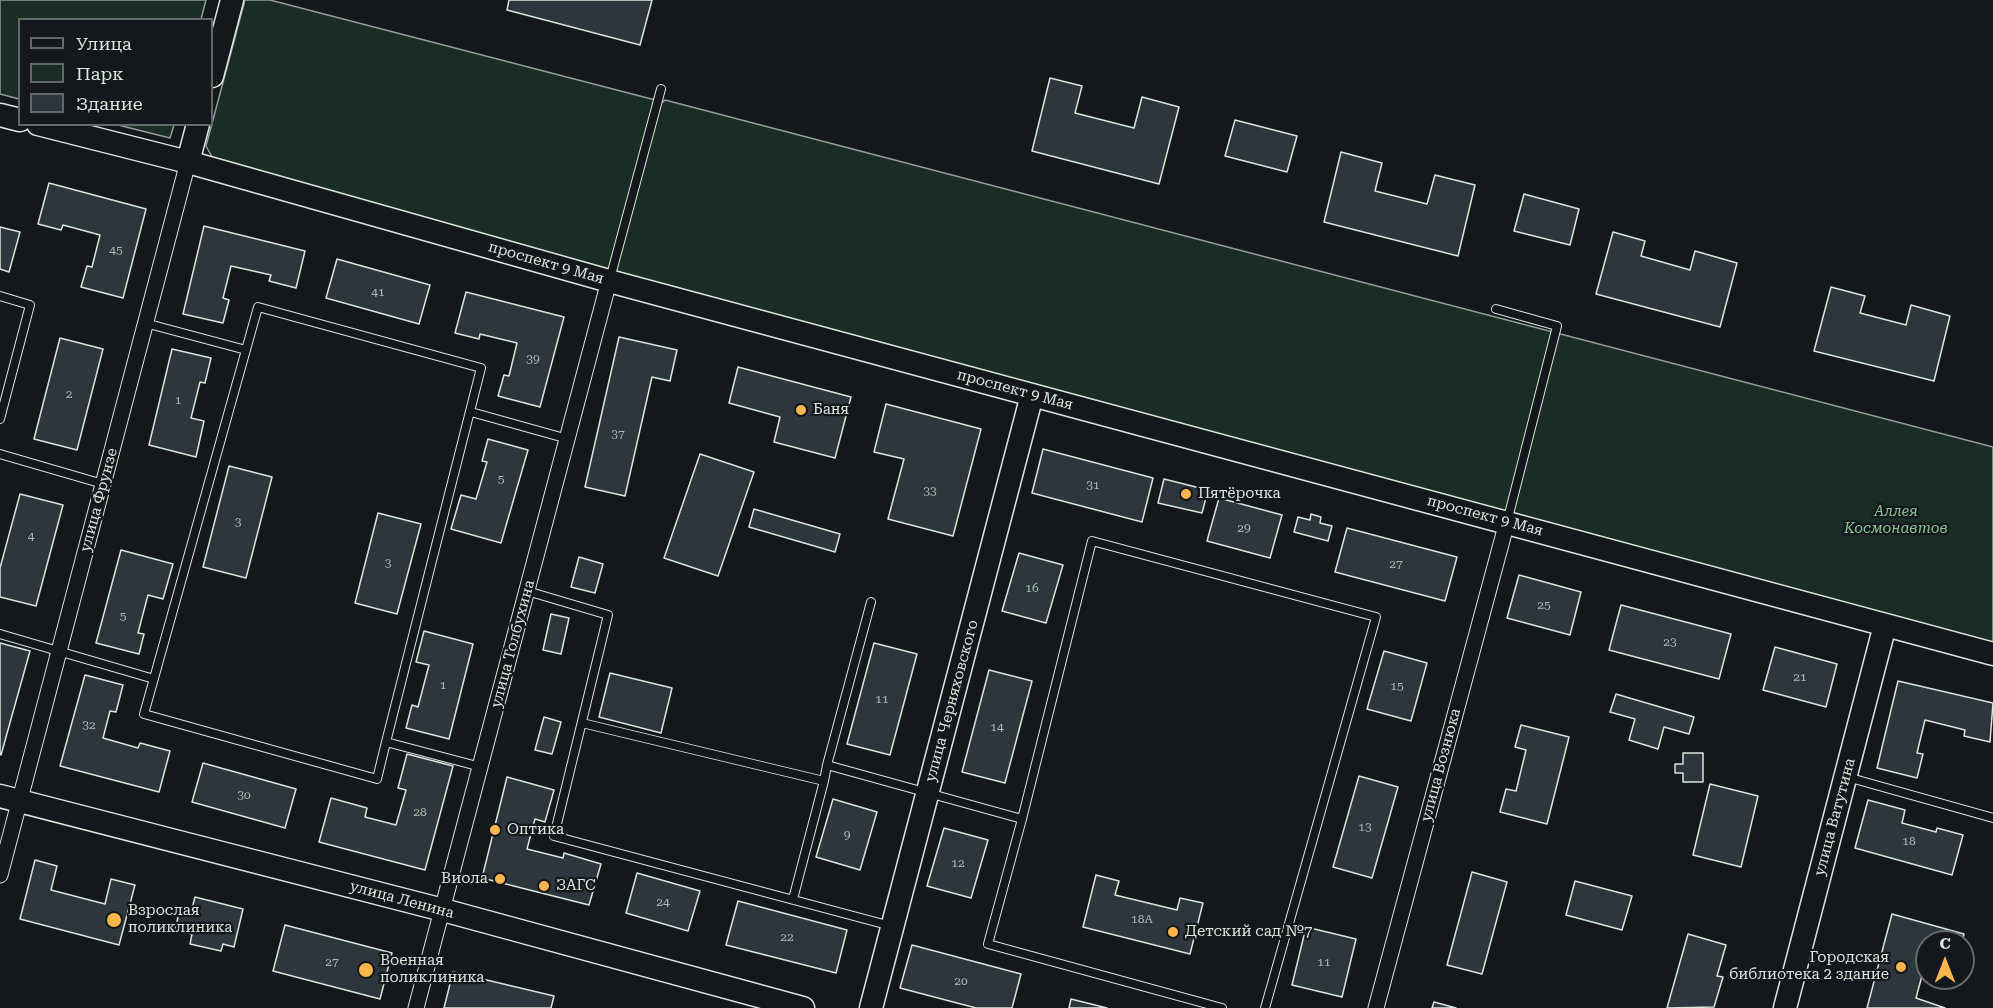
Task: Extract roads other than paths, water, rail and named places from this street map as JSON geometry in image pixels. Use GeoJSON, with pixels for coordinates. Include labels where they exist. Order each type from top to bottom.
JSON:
{"type":"FeatureCollection","features":[{"type":"Feature","properties":{"kind":"street"},"geometry":{"type":"LineString","coordinates":[[213,72],[232,0]]}},
{"type":"Feature","properties":{"kind":"street"},"geometry":{"type":"LineString","coordinates":[[0,115],[18,120]]}},
{"type":"Feature","properties":{"kind":"street","name":"проспект 9 Мая"},"geometry":{"type":"LineString","coordinates":[[46,126],[188,162],[609,281],[1993,654]]}},
{"type":"Feature","properties":{"kind":"street","name":"улица Фрунзе"},"geometry":{"type":"LineString","coordinates":[[0,875],[10,798],[59,651],[197,126]]}},
{"type":"Feature","properties":{"kind":"street","name":"улица Толбухина"},"geometry":{"type":"LineString","coordinates":[[416,1008],[609,281]]}},
{"type":"Feature","properties":{"kind":"street","name":"улица Черняховского"},"geometry":{"type":"LineString","coordinates":[[871,1008],[1032,395]]}},
{"type":"Feature","properties":{"kind":"street","name":"улица Вознюка"},"geometry":{"type":"LineString","coordinates":[[1376,1008],[1507,522]]}},
{"type":"Feature","properties":{"kind":"street","name":"улица Ватутина"},"geometry":{"type":"LineString","coordinates":[[1785,1008],[1885,625]]}},
{"type":"Feature","properties":{"kind":"street","name":"улица Ленина"},"geometry":{"type":"LineString","coordinates":[[10,798],[442,910],[803,1008]]}},
{"type":"Feature","properties":{"kind":"lane"},"geometry":{"type":"LineString","coordinates":[[609,281],[661,89]]}},
{"type":"Feature","properties":{"kind":"lane"},"geometry":{"type":"LineString","coordinates":[[0,296],[30,305],[0,418]]}},
{"type":"Feature","properties":{"kind":"lane"},"geometry":{"type":"LineString","coordinates":[[258,307],[482,368],[376,779],[144,714],[246,350],[258,307]]}},
{"type":"Feature","properties":{"kind":"lane"},"geometry":{"type":"LineString","coordinates":[[1496,309],[1557,326],[1507,522]]}},
{"type":"Feature","properties":{"kind":"lane"},"geometry":{"type":"LineString","coordinates":[[145,323],[246,350]]}},
{"type":"Feature","properties":{"kind":"lane"},"geometry":{"type":"LineString","coordinates":[[471,412],[568,439]]}},
{"type":"Feature","properties":{"kind":"lane"},"geometry":{"type":"LineString","coordinates":[[0,454],[103,484]]}},
{"type":"Feature","properties":{"kind":"lane"},"geometry":{"type":"LineString","coordinates":[[1222,1008],[988,944],[1092,541],[1376,617],[1265,1008]]}},
{"type":"Feature","properties":{"kind":"lane"},"geometry":{"type":"LineString","coordinates":[[527,591],[608,615],[554,836],[892,926]]}},
{"type":"Feature","properties":{"kind":"lane"},"geometry":{"type":"LineString","coordinates":[[794,899],[827,765],[872,602]]}},
{"type":"Feature","properties":{"kind":"lane"},"geometry":{"type":"LineString","coordinates":[[0,633],[154,679]]}},
{"type":"Feature","properties":{"kind":"lane"},"geometry":{"type":"LineString","coordinates":[[582,723],[824,781]]}},
{"type":"Feature","properties":{"kind":"lane"},"geometry":{"type":"LineString","coordinates":[[386,742],[481,767]]}},
{"type":"Feature","properties":{"kind":"lane"},"geometry":{"type":"LineString","coordinates":[[827,765],[1022,819]]}},
{"type":"Feature","properties":{"kind":"lane"},"geometry":{"type":"LineString","coordinates":[[1845,777],[1993,818]]}},
{"type":"Feature","properties":{"kind":"place","name":"Баня"},"geometry":{"type":"Point","coordinates":[801,410]}},
{"type":"Feature","properties":{"kind":"place","name":"Пятёрочка"},"geometry":{"type":"Point","coordinates":[1186,494]}},
{"type":"Feature","properties":{"kind":"place","name":"Оптика"},"geometry":{"type":"Point","coordinates":[495,830]}},
{"type":"Feature","properties":{"kind":"place","name":"Виола"},"geometry":{"type":"Point","coordinates":[500,879]}},
{"type":"Feature","properties":{"kind":"place","name":"ЗАГС"},"geometry":{"type":"Point","coordinates":[544,886]}},
{"type":"Feature","properties":{"kind":"place","name":"Взрослая поликлиника"},"geometry":{"type":"Point","coordinates":[114,920]}},
{"type":"Feature","properties":{"kind":"place","name":"Детский сад №7"},"geometry":{"type":"Point","coordinates":[1173,932]}},
{"type":"Feature","properties":{"kind":"place","name":"Городская библиотека 2 здание"},"geometry":{"type":"Point","coordinates":[1901,967]}},
{"type":"Feature","properties":{"kind":"place","name":"Военная поликлиника"},"geometry":{"type":"Point","coordinates":[366,970]}},
{"type":"Feature","properties":{"kind":"park label","name":"Аллея Космонавтов"},"geometry":{"type":"Point","coordinates":[1896,520]}}]}
